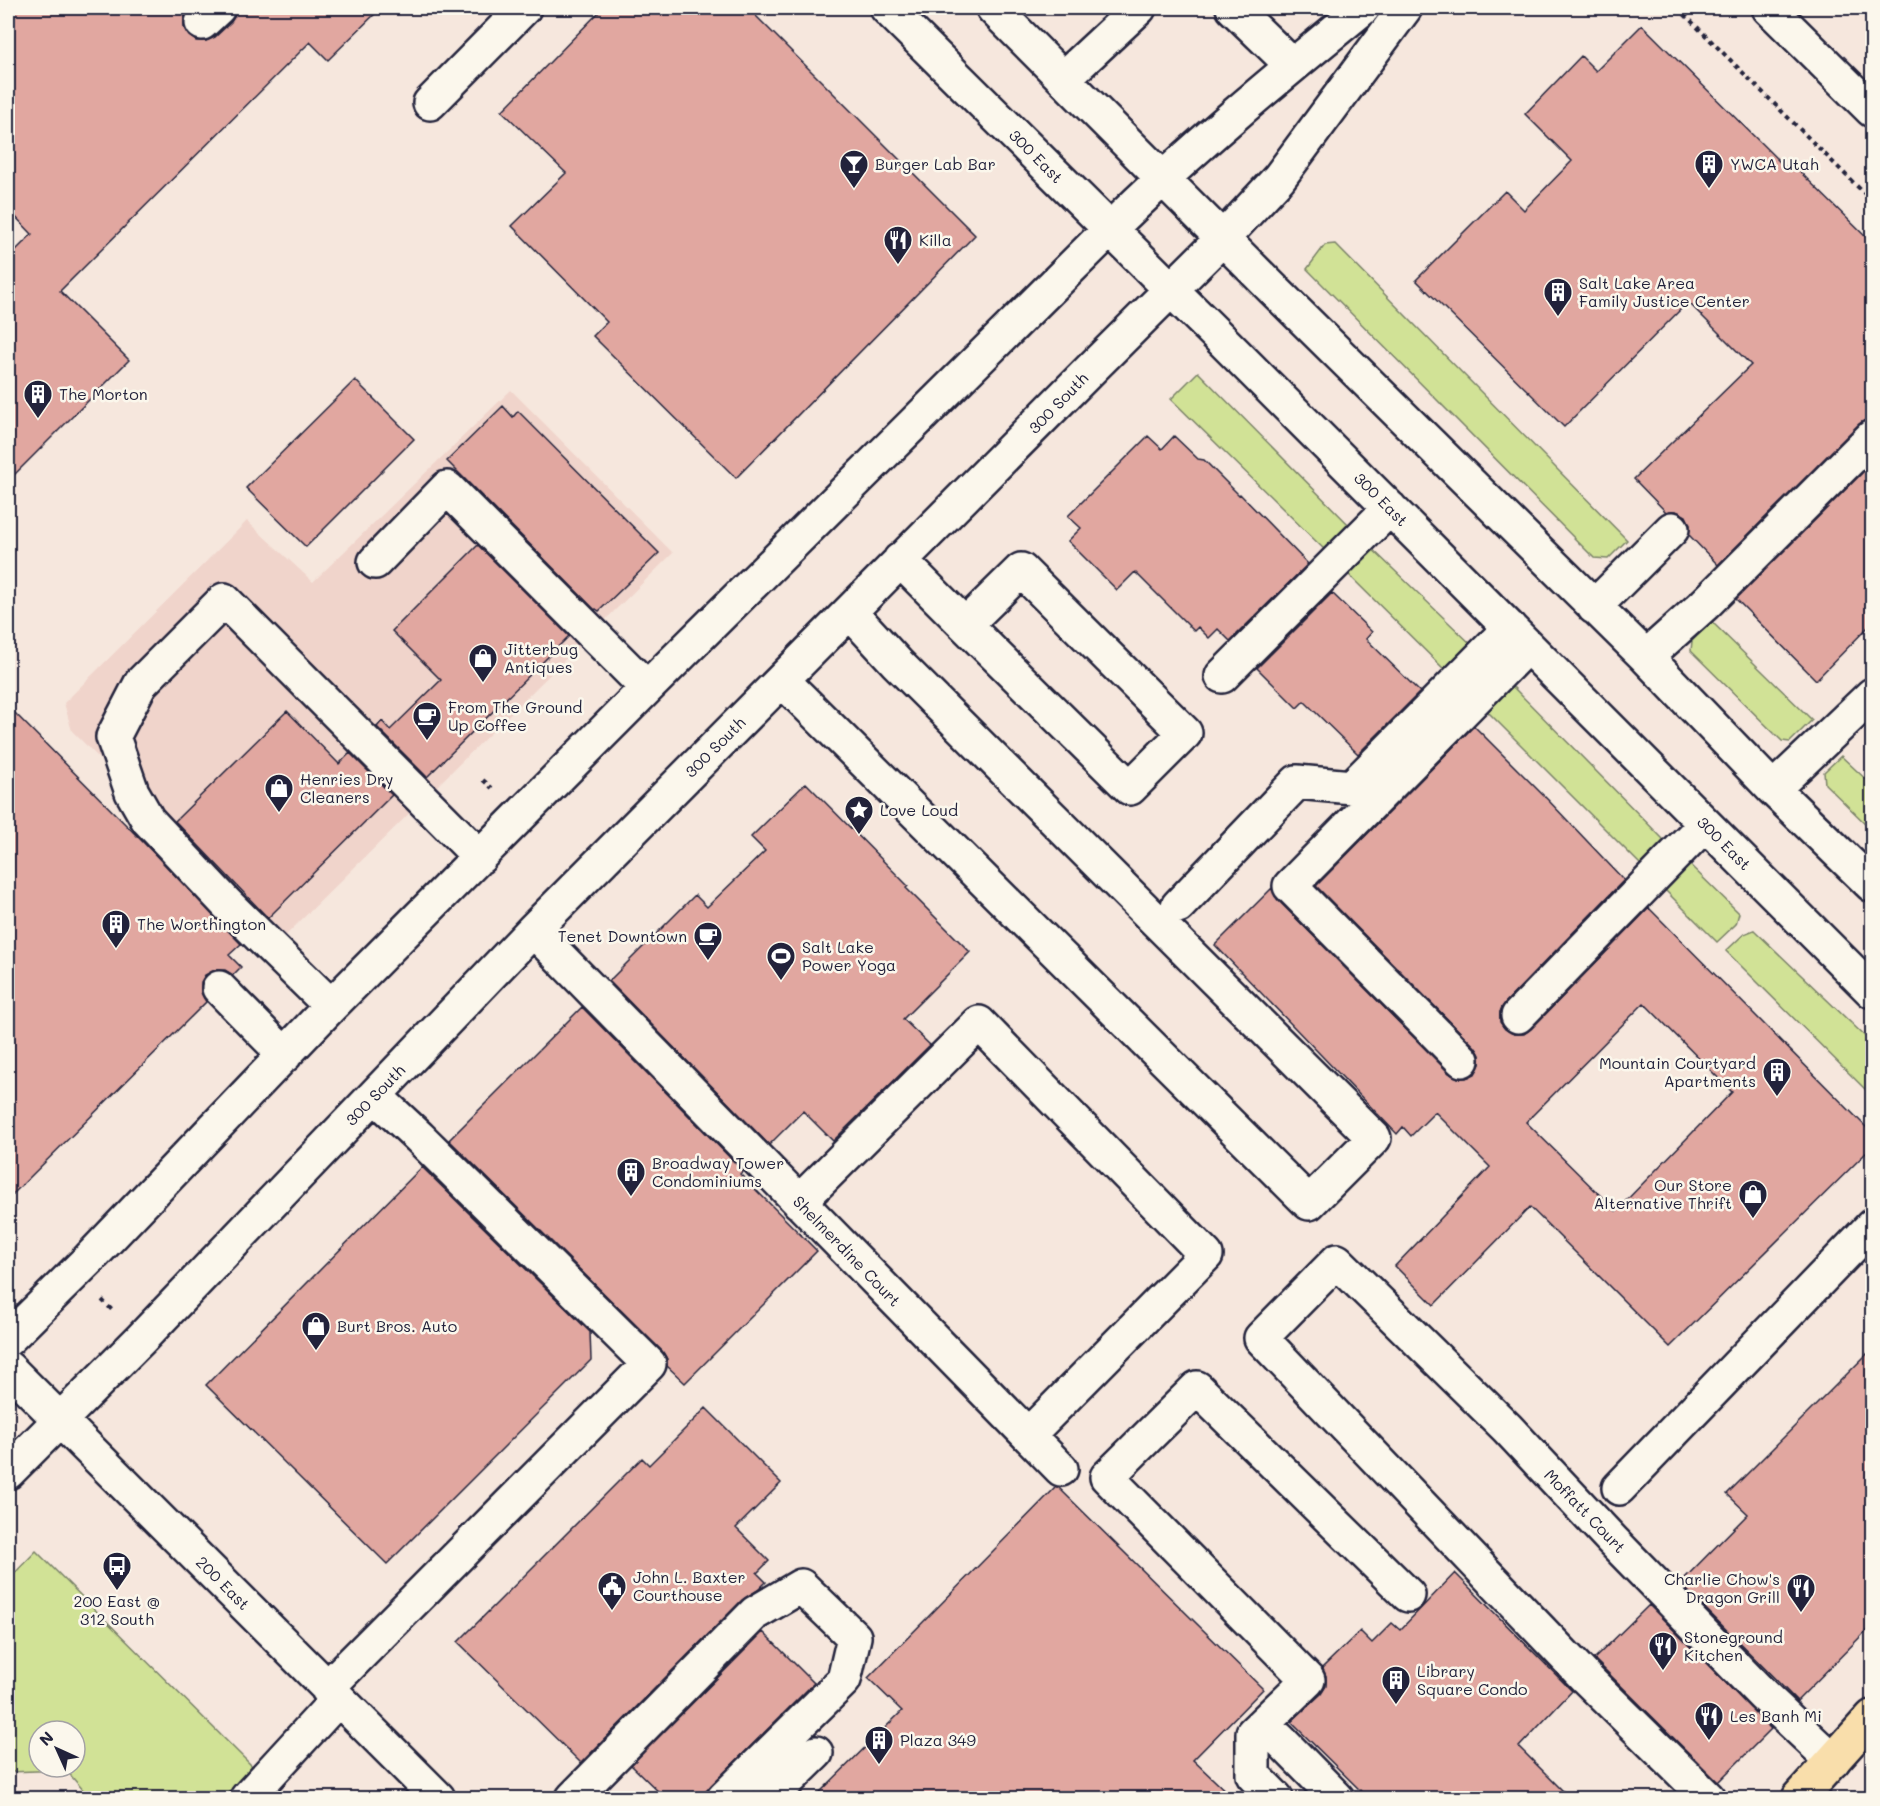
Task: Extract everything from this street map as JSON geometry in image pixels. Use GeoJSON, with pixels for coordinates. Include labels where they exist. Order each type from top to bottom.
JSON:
{"type":"FeatureCollection","features":[{"type":"Feature","properties":{"kind":"main road"},"geometry":{"type":"LineString","coordinates":[[1799,1798],[1872,1717]]}},
{"type":"Feature","properties":{"kind":"street"},"geometry":{"type":"LineString","coordinates":[[430,103],[524,8]]}},
{"type":"Feature","properties":{"kind":"street","name":"300 East"},"geometry":{"type":"LineString","coordinates":[[887,8],[1171,289],[1872,992]]}},
{"type":"Feature","properties":{"kind":"street"},"geometry":{"type":"LineString","coordinates":[[993,8],[1273,289],[1646,657],[1773,789],[1872,885]]}},
{"type":"Feature","properties":{"kind":"street"},"geometry":{"type":"LineString","coordinates":[[1064,78],[1139,8]]}},
{"type":"Feature","properties":{"kind":"street"},"geometry":{"type":"LineString","coordinates":[[1233,8],[1292,65]]}},
{"type":"Feature","properties":{"kind":"street"},"geometry":{"type":"LineString","coordinates":[[8,1339],[89,1259],[331,1006],[646,688],[1162,177],[1238,110],[1363,8]]}},
{"type":"Feature","properties":{"kind":"street","name":"300 South"},"geometry":{"type":"LineString","coordinates":[[8,1472],[60,1421],[533,930],[1224,238],[1279,178],[1405,8]]}},
{"type":"Feature","properties":{"kind":"street"},"geometry":{"type":"LineString","coordinates":[[1769,8],[1872,110]]}},
{"type":"Feature","properties":{"kind":"street"},"geometry":{"type":"LineString","coordinates":[[1646,657],[1705,604],[1872,437]]}},
{"type":"Feature","properties":{"kind":"street"},"geometry":{"type":"LineString","coordinates":[[375,562],[447,488],[646,688]]}},
{"type":"Feature","properties":{"kind":"street"},"geometry":{"type":"LineString","coordinates":[[1222,676],[1390,508]]}},
{"type":"Feature","properties":{"kind":"street"},"geometry":{"type":"LineString","coordinates":[[1594,607],[1672,529]]}},
{"type":"Feature","properties":{"kind":"street"},"geometry":{"type":"LineString","coordinates":[[900,560],[965,625],[1130,788],[1185,733],[1021,570],[965,625]]}},
{"type":"Feature","properties":{"kind":"street"},"geometry":{"type":"LineString","coordinates":[[331,1006],[227,904],[148,820],[132,792],[113,737],[141,683],[224,600],[480,856]]}},
{"type":"Feature","properties":{"kind":"street"},"geometry":{"type":"LineString","coordinates":[[782,680],[1309,1203],[1374,1138],[897,663],[850,612]]}},
{"type":"Feature","properties":{"kind":"street"},"geometry":{"type":"LineString","coordinates":[[1178,906],[1297,782],[1352,787],[1519,637]]}},
{"type":"Feature","properties":{"kind":"street"},"geometry":{"type":"LineString","coordinates":[[1462,1060],[1290,886],[1519,637]]}},
{"type":"Feature","properties":{"kind":"street"},"geometry":{"type":"LineString","coordinates":[[1773,789],[1872,695]]}},
{"type":"Feature","properties":{"kind":"street"},"geometry":{"type":"LineString","coordinates":[[1518,1016],[1705,824]]}},
{"type":"Feature","properties":{"kind":"street","name":"Shelmerdine Court"},"geometry":{"type":"LineString","coordinates":[[533,930],[1061,1469]]}},
{"type":"Feature","properties":{"kind":"street"},"geometry":{"type":"LineString","coordinates":[[219,988],[285,1055]]}},
{"type":"Feature","properties":{"kind":"street"},"geometry":{"type":"LineString","coordinates":[[800,1202],[979,1023],[1206,1255],[1028,1435]]}},
{"type":"Feature","properties":{"kind":"street"},"geometry":{"type":"LineString","coordinates":[[248,1798],[333,1693],[649,1364],[375,1095]]}},
{"type":"Feature","properties":{"kind":"street"},"geometry":{"type":"LineString","coordinates":[[1619,1488],[1872,1226]]}},
{"type":"Feature","properties":{"kind":"street","name":"Moffatt Court"},"geometry":{"type":"LineString","coordinates":[[1708,1798],[1586,1678],[1261,1338],[1337,1261],[1507,1428],[1763,1695],[1833,1761]]}},
{"type":"Feature","properties":{"kind":"street","name":"200 East"},"geometry":{"type":"LineString","coordinates":[[8,1368],[438,1798]]}},
{"type":"Feature","properties":{"kind":"street"},"geometry":{"type":"LineString","coordinates":[[1276,1798],[1253,1775],[1253,1733],[1308,1680],[1107,1477],[1197,1388],[1408,1595]]}},
{"type":"Feature","properties":{"kind":"street"},"geometry":{"type":"LineString","coordinates":[[573,1798],[755,1613],[801,1586],[854,1637],[844,1680],[724,1798]]}},
{"type":"Feature","properties":{"kind":"street"},"geometry":{"type":"LineString","coordinates":[[1279,1739],[1337,1798]]}},
{"type":"Feature","properties":{"kind":"street"},"geometry":{"type":"LineString","coordinates":[[770,1798],[816,1753]]}},
{"type":"Feature","properties":{"kind":"path"},"geometry":{"type":"LineString","coordinates":[[1678,8],[1872,201]]}},
{"type":"Feature","properties":{"kind":"path"},"geometry":{"type":"LineString","coordinates":[[95,1293],[121,1318]]}},
{"type":"Feature","properties":{"kind":"shaded area"},"geometry":{"type":"Polygon","coordinates":[[[511,390],[673,553],[281,940],[72,731],[64,703],[247,521],[313,582],[511,390]]]}},
{"type":"Feature","properties":{"kind":"green space"},"geometry":{"type":"Polygon","coordinates":[[[1335,244],[1627,540],[1608,559],[1594,558],[1307,269],[1325,245],[1335,244]]]}},
{"type":"Feature","properties":{"kind":"green space"},"geometry":{"type":"Polygon","coordinates":[[[1198,372],[1353,529],[1329,554],[1171,399],[1198,372]]]}},
{"type":"Feature","properties":{"kind":"green space"},"geometry":{"type":"Polygon","coordinates":[[[1365,542],[1473,646],[1452,677],[1340,566],[1365,542]]]}},
{"type":"Feature","properties":{"kind":"green space"},"geometry":{"type":"Polygon","coordinates":[[[1711,621],[1812,720],[1790,742],[1782,741],[1691,651],[1692,641],[1711,621]]]}},
{"type":"Feature","properties":{"kind":"green space"},"geometry":{"type":"Polygon","coordinates":[[[1506,687],[1514,688],[1664,840],[1664,852],[1646,870],[1484,708],[1506,687]]]}},
{"type":"Feature","properties":{"kind":"green space"},"geometry":{"type":"Polygon","coordinates":[[[1841,756],[1872,785],[1872,830],[1825,784],[1824,772],[1841,756]]]}},
{"type":"Feature","properties":{"kind":"green space"},"geometry":{"type":"Polygon","coordinates":[[[1689,864],[1739,913],[1736,924],[1717,942],[1659,884],[1678,865],[1689,864]]]}},
{"type":"Feature","properties":{"kind":"green space"},"geometry":{"type":"Polygon","coordinates":[[[1754,930],[1872,1043],[1872,1096],[1726,951],[1744,934],[1754,930]]]}},
{"type":"Feature","properties":{"kind":"green space"},"geometry":{"type":"Polygon","coordinates":[[[36,1551],[257,1771],[229,1798],[90,1798],[74,1779],[87,1779],[87,1719],[27,1719],[27,1771],[8,1772],[8,1580],[36,1551]]]}},
{"type":"Feature","properties":{"kind":"building"},"geometry":{"type":"Polygon","coordinates":[[[8,8],[191,8],[184,17],[184,28],[196,41],[206,41],[215,37],[231,22],[236,14],[236,8],[381,8],[328,60],[310,42],[60,291],[129,360],[8,481],[8,258],[32,234],[8,209],[8,8]]]}},
{"type":"Feature","properties":{"kind":"building"},"geometry":{"type":"Polygon","coordinates":[[[603,8],[748,8],[975,235],[736,478],[593,336],[607,322],[512,226],[566,173],[502,111],[603,8]]]}},
{"type":"Feature","properties":{"kind":"building"},"geometry":{"type":"Polygon","coordinates":[[[1642,25],[1787,169],[1792,164],[1872,243],[1872,419],[1859,424],[1718,565],[1689,535],[1690,525],[1686,516],[1676,511],[1666,512],[1634,479],[1751,365],[1688,302],[1564,427],[1416,280],[1505,191],[1524,210],[1572,161],[1525,114],[1581,56],[1596,71],[1642,25]]]}},
{"type":"Feature","properties":{"kind":"building"},"geometry":{"type":"Polygon","coordinates":[[[355,380],[414,439],[306,547],[246,488],[355,380]]]}},
{"type":"Feature","properties":{"kind":"building"},"geometry":{"type":"Polygon","coordinates":[[[503,406],[513,417],[518,411],[659,553],[599,611],[595,610],[447,461],[503,406]]]}},
{"type":"Feature","properties":{"kind":"building"},"geometry":{"type":"Polygon","coordinates":[[[1148,436],[1162,449],[1174,436],[1198,459],[1204,460],[1308,564],[1230,641],[1218,629],[1209,638],[1198,627],[1194,631],[1135,572],[1117,590],[1068,541],[1081,528],[1068,516],[1148,436]]]}},
{"type":"Feature","properties":{"kind":"building"},"geometry":{"type":"Polygon","coordinates":[[[1872,463],[1872,623],[1816,680],[1736,599],[1872,463]]]}},
{"type":"Feature","properties":{"kind":"building"},"geometry":{"type":"Polygon","coordinates":[[[478,545],[569,636],[427,777],[377,727],[382,721],[390,730],[441,680],[392,631],[478,545]]]}},
{"type":"Feature","properties":{"kind":"building"},"geometry":{"type":"Polygon","coordinates":[[[1332,593],[1372,632],[1366,639],[1420,692],[1358,754],[1304,701],[1297,708],[1257,668],[1332,593]]]}},
{"type":"Feature","properties":{"kind":"building","name":"The Worthington"},"geometry":{"type":"Polygon","coordinates":[[[8,706],[241,944],[229,955],[241,967],[233,975],[225,970],[215,970],[205,975],[201,982],[201,992],[206,1002],[8,1199],[8,706]]]}},
{"type":"Feature","properties":{"kind":"building","name":"Henries Dry Cleaners"},"geometry":{"type":"Polygon","coordinates":[[[287,711],[339,764],[350,753],[392,795],[268,918],[175,821],[287,711]]]}},
{"type":"Feature","properties":{"kind":"building"},"geometry":{"type":"Polygon","coordinates":[[[1474,726],[1624,880],[1505,1003],[1500,1012],[1500,1022],[1505,1029],[1514,1034],[1524,1034],[1531,1029],[1649,908],[1872,1133],[1872,1147],[1670,1347],[1530,1207],[1434,1305],[1395,1266],[1490,1167],[1435,1112],[1411,1136],[1403,1127],[1397,1134],[1215,945],[1272,888],[1277,899],[1449,1073],[1458,1078],[1466,1078],[1475,1074],[1480,1064],[1480,1055],[1475,1047],[1316,886],[1474,726]],[[1644,1003],[1526,1122],[1616,1211],[1732,1092],[1644,1003]]]}},
{"type":"Feature","properties":{"kind":"building"},"geometry":{"type":"Polygon","coordinates":[[[806,783],[970,952],[903,1019],[930,1045],[833,1141],[803,1111],[769,1145],[609,981],[695,895],[707,907],[765,851],[751,837],[806,783]]]}},
{"type":"Feature","properties":{"kind":"building","name":"Broadway Tower Condominiums"},"geometry":{"type":"Polygon","coordinates":[[[582,1007],[743,1171],[740,1174],[817,1251],[685,1383],[667,1366],[667,1359],[662,1351],[449,1140],[582,1007]]]}},
{"type":"Feature","properties":{"kind":"building"},"geometry":{"type":"Polygon","coordinates":[[[422,1167],[590,1332],[591,1360],[387,1564],[206,1385],[422,1167]]]}},
{"type":"Feature","properties":{"kind":"building"},"geometry":{"type":"Polygon","coordinates":[[[1872,1349],[1872,1625],[1797,1701],[1680,1583],[1748,1514],[1727,1494],[1872,1349]]]}},
{"type":"Feature","properties":{"kind":"building","name":"John L. Baxter Courthouse"},"geometry":{"type":"Polygon","coordinates":[[[706,1408],[781,1483],[736,1528],[769,1561],[757,1573],[766,1582],[742,1600],[581,1763],[458,1642],[642,1458],[649,1465],[706,1408]]]}},
{"type":"Feature","properties":{"kind":"building"},"geometry":{"type":"Polygon","coordinates":[[[1056,1487],[1263,1689],[1193,1760],[1233,1798],[814,1798],[902,1711],[868,1678],[1056,1487]]]}},
{"type":"Feature","properties":{"kind":"building","name":"Library Square Condo"},"geometry":{"type":"Polygon","coordinates":[[[1455,1573],[1572,1691],[1519,1747],[1570,1798],[1368,1798],[1291,1722],[1321,1694],[1326,1686],[1326,1676],[1322,1668],[1360,1631],[1372,1643],[1392,1623],[1400,1630],[1455,1573]]]}},
{"type":"Feature","properties":{"kind":"building"},"geometry":{"type":"Polygon","coordinates":[[[1649,1605],[1771,1729],[1718,1782],[1594,1659],[1649,1605]]]}},
{"type":"Feature","properties":{"kind":"building"},"geometry":{"type":"Polygon","coordinates":[[[763,1632],[814,1683],[699,1798],[665,1798],[631,1765],[763,1632]]]}},
{"type":"Feature","properties":{"kind":"tram line"},"geometry":{"type":"LineString","coordinates":[[1865,1798],[1872,1790]]}},
{"type":"Feature","properties":{"kind":"place","name":"Burger Lab Bar"},"geometry":{"type":"Point","coordinates":[854,190]}},
{"type":"Feature","properties":{"kind":"place","name":"YWCA Utah"},"geometry":{"type":"Point","coordinates":[1709,190]}},
{"type":"Feature","properties":{"kind":"place","name":"Killa"},"geometry":{"type":"Point","coordinates":[898,266]}},
{"type":"Feature","properties":{"kind":"place","name":"Salt Lake Area Family Justice Center"},"geometry":{"type":"Point","coordinates":[1558,318]}},
{"type":"Feature","properties":{"kind":"place","name":"The Morton"},"geometry":{"type":"Point","coordinates":[38,420]}},
{"type":"Feature","properties":{"kind":"place","name":"Jitterbug Antiques"},"geometry":{"type":"Point","coordinates":[483,684]}},
{"type":"Feature","properties":{"kind":"place","name":"From The Ground Up Coffee"},"geometry":{"type":"Point","coordinates":[427,742]}},
{"type":"Feature","properties":{"kind":"place","name":"Henries Dry Cleaners"},"geometry":{"type":"Point","coordinates":[279,814]}},
{"type":"Feature","properties":{"kind":"place","name":"Love Loud"},"geometry":{"type":"Point","coordinates":[859,836]}},
{"type":"Feature","properties":{"kind":"place","name":"The Worthington"},"geometry":{"type":"Point","coordinates":[116,950]}},
{"type":"Feature","properties":{"kind":"place","name":"Tenet Downtown"},"geometry":{"type":"Point","coordinates":[708,962]}},
{"type":"Feature","properties":{"kind":"place","name":"Salt Lake Power Yoga"},"geometry":{"type":"Point","coordinates":[781,982]}},
{"type":"Feature","properties":{"kind":"place","name":"Mountain Courtyard Apartments"},"geometry":{"type":"Point","coordinates":[1777,1098]}},
{"type":"Feature","properties":{"kind":"place","name":"Broadway Tower Condominiums"},"geometry":{"type":"Point","coordinates":[631,1198]}},
{"type":"Feature","properties":{"kind":"place","name":"Our Store Alternative Thrift"},"geometry":{"type":"Point","coordinates":[1753,1220]}},
{"type":"Feature","properties":{"kind":"place","name":"Burt Bros. Auto"},"geometry":{"type":"Point","coordinates":[316,1352]}},
{"type":"Feature","properties":{"kind":"place","name":"200 East @ 312 South"},"geometry":{"type":"Point","coordinates":[117,1592]}},
{"type":"Feature","properties":{"kind":"place","name":"John L. Baxter Courthouse"},"geometry":{"type":"Point","coordinates":[612,1612]}},
{"type":"Feature","properties":{"kind":"place","name":"Charlie Chow's Dragon Grill"},"geometry":{"type":"Point","coordinates":[1801,1614]}},
{"type":"Feature","properties":{"kind":"place","name":"Stoneground Kitchen"},"geometry":{"type":"Point","coordinates":[1663,1672]}},
{"type":"Feature","properties":{"kind":"place","name":"Library Square Condo"},"geometry":{"type":"Point","coordinates":[1396,1706]}},
{"type":"Feature","properties":{"kind":"place","name":"Les Banh Mi"},"geometry":{"type":"Point","coordinates":[1709,1742]}},
{"type":"Feature","properties":{"kind":"place","name":"Plaza 349"},"geometry":{"type":"Point","coordinates":[879,1766]}}]}
